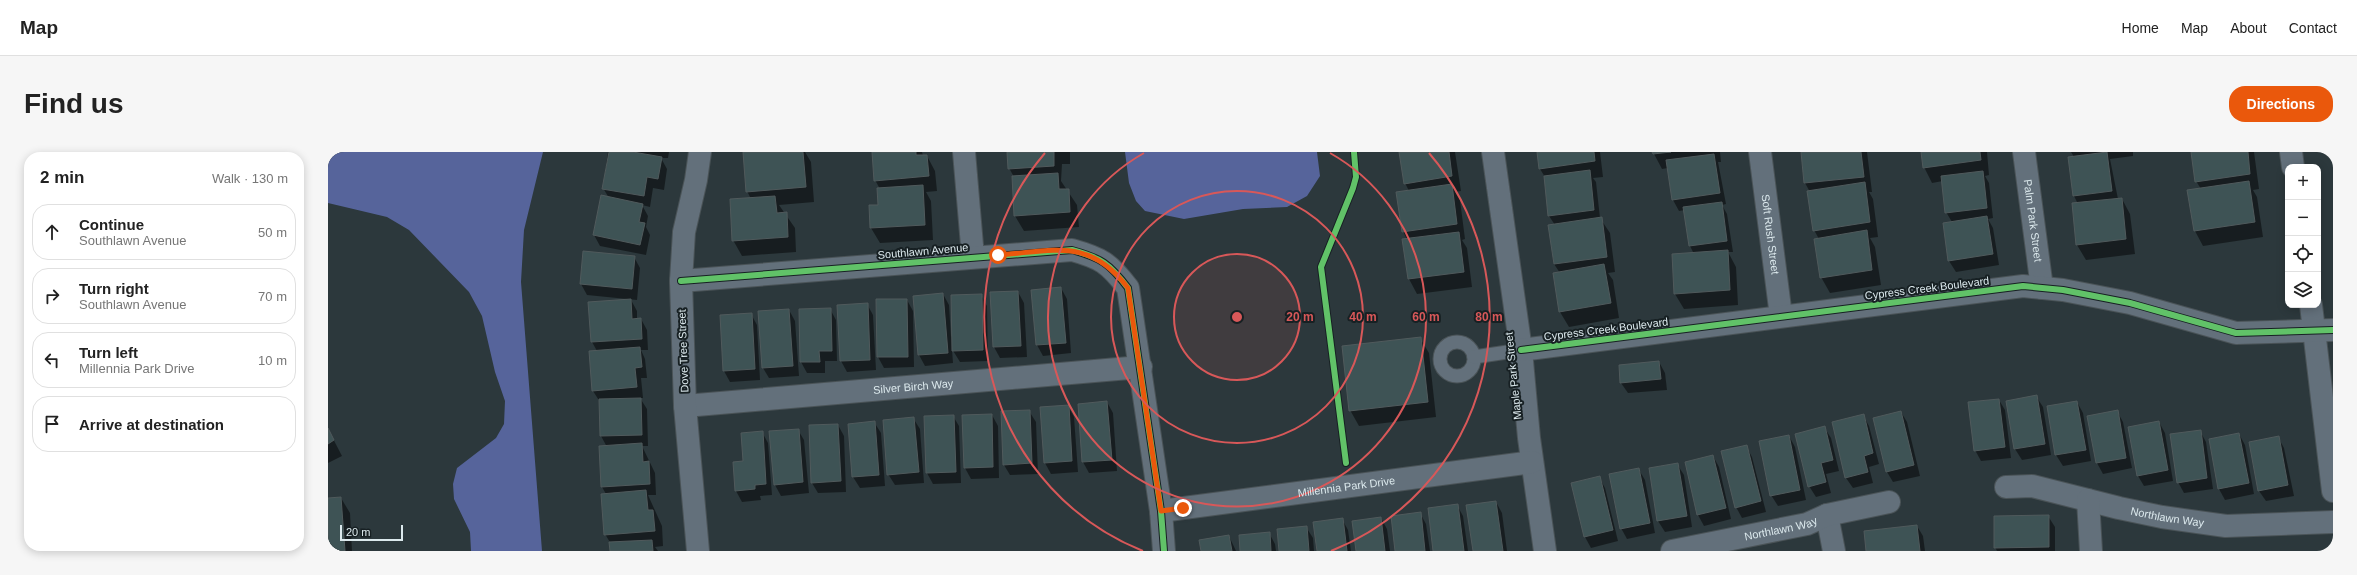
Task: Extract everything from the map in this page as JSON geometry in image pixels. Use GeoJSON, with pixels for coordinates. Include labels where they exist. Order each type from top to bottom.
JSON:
{"type":"FeatureCollection","features":[{"type":"Feature","properties":{"kind":"street","name":"Dove Tree Street"},"geometry":{"type":"LineString","coordinates":[[698,551],[685,406],[681,281],[684,232],[696,180],[700,152]]}},
{"type":"Feature","properties":{"kind":"street"},"geometry":{"type":"LineString","coordinates":[[964,152],[973,257]]}},
{"type":"Feature","properties":{"kind":"street","name":"Maple Park Street"},"geometry":{"type":"LineString","coordinates":[[1493,152],[1521,350],[1532,462],[1545,551]]}},
{"type":"Feature","properties":{"kind":"street","name":"Soft Rush Street"},"geometry":{"type":"LineString","coordinates":[[1760,152],[1781,316]]}},
{"type":"Feature","properties":{"kind":"street","name":"Palm Park Street"},"geometry":{"type":"LineString","coordinates":[[2024,152],[2042,288]]}},
{"type":"Feature","properties":{"kind":"street"},"geometry":{"type":"LineString","coordinates":[[2291,152],[2293,164]]}},
{"type":"Feature","properties":{"kind":"street","name":"Southlawn Avenue"},"geometry":{"type":"LineString","coordinates":[[681,281],[1072,250],[1096,257],[1115,270],[1128,288],[1141,367],[1161,511],[1164,551]]}},
{"type":"Feature","properties":{"kind":"street","name":"Cypress Creek Boulevard"},"geometry":{"type":"LineString","coordinates":[[1521,350],[2023,286],[2063,290],[2130,303],[2236,333],[2324,330]]}},
{"type":"Feature","properties":{"kind":"street"},"geometry":{"type":"LineString","coordinates":[[2313,308],[2324,330],[2333,491]]}},
{"type":"Feature","properties":{"kind":"street","name":"Silver Birch Way"},"geometry":{"type":"LineString","coordinates":[[685,406],[1141,367]]}},
{"type":"Feature","properties":{"kind":"street","name":"Millennia Park Drive"},"geometry":{"type":"LineString","coordinates":[[1161,511],[1532,462]]}},
{"type":"Feature","properties":{"kind":"street","name":"Northlawn Way"},"geometry":{"type":"LineString","coordinates":[[2006,487],[2032,486],[2162,517],[2226,526],[2333,522]]}},
{"type":"Feature","properties":{"kind":"street"},"geometry":{"type":"LineString","coordinates":[[2088,500],[2091,551]]}},
{"type":"Feature","properties":{"kind":"street","name":"Northlawn Way"},"geometry":{"type":"LineString","coordinates":[[1672,551],[1807,524],[1827,515],[1889,502]]}},
{"type":"Feature","properties":{"kind":"street"},"geometry":{"type":"LineString","coordinates":[[1827,515],[1834,551]]}},
{"type":"Feature","properties":{"kind":"lane"},"geometry":{"type":"LineString","coordinates":[[1474,356],[1521,350]]}},
{"type":"Feature","properties":{"kind":"water"},"geometry":{"type":"Polygon","coordinates":[[[328,152],[543,152],[524,230],[521,282],[542,551],[471,551],[470,532],[454,499],[453,484],[457,468],[496,438],[504,424],[505,401],[495,372],[482,316],[469,292],[409,230],[387,217],[328,203],[328,152]]]}},
{"type":"Feature","properties":{"kind":"water"},"geometry":{"type":"Polygon","coordinates":[[[1125,152],[1317,152],[1320,176],[1307,196],[1287,207],[1243,209],[1184,219],[1145,211],[1136,201],[1129,183],[1125,152]]]}},
{"type":"Feature","properties":{"kind":"building"},"geometry":{"type":"Polygon","coordinates":[[[609,152],[633,152],[662,157],[658,179],[647,177],[644,196],[602,189],[609,152]]]}},
{"type":"Feature","properties":{"kind":"building"},"geometry":{"type":"Polygon","coordinates":[[[743,152],[803,152],[806,187],[746,192],[743,152]]]}},
{"type":"Feature","properties":{"kind":"building"},"geometry":{"type":"Polygon","coordinates":[[[872,152],[916,152],[916,155],[927,155],[929,176],[874,181],[872,152]]]}},
{"type":"Feature","properties":{"kind":"building"},"geometry":{"type":"Polygon","coordinates":[[[1007,152],[1054,152],[1054,166],[1008,169],[1007,152]]]}},
{"type":"Feature","properties":{"kind":"building"},"geometry":{"type":"Polygon","coordinates":[[[1399,152],[1449,152],[1452,176],[1404,184],[1399,152]]]}},
{"type":"Feature","properties":{"kind":"building"},"geometry":{"type":"Polygon","coordinates":[[[1537,152],[1594,152],[1595,161],[1539,169],[1537,152]]]}},
{"type":"Feature","properties":{"kind":"building"},"geometry":{"type":"Polygon","coordinates":[[[1652,152],[1671,152],[1653,154],[1652,152]]]}},
{"type":"Feature","properties":{"kind":"building"},"geometry":{"type":"Polygon","coordinates":[[[1801,152],[1861,152],[1864,177],[1804,183],[1801,152]]]}},
{"type":"Feature","properties":{"kind":"building"},"geometry":{"type":"Polygon","coordinates":[[[1921,152],[1980,152],[1981,160],[1923,168],[1921,152]]]}},
{"type":"Feature","properties":{"kind":"building"},"geometry":{"type":"Polygon","coordinates":[[[2107,152],[2112,191],[2073,196],[2068,157],[2107,152]]]}},
{"type":"Feature","properties":{"kind":"building"},"geometry":{"type":"Polygon","coordinates":[[[2191,152],[2248,152],[2250,174],[2195,182],[2191,152]]]}},
{"type":"Feature","properties":{"kind":"building"},"geometry":{"type":"Polygon","coordinates":[[[1714,154],[1720,193],[1672,200],[1666,160],[1714,154]]]}},
{"type":"Feature","properties":{"kind":"building"},"geometry":{"type":"Polygon","coordinates":[[[1590,170],[1594,210],[1548,216],[1544,176],[1590,170]]]}},
{"type":"Feature","properties":{"kind":"building"},"geometry":{"type":"Polygon","coordinates":[[[1983,171],[1987,208],[1945,213],[1941,176],[1983,171]]]}},
{"type":"Feature","properties":{"kind":"building"},"geometry":{"type":"Polygon","coordinates":[[[1058,173],[1059,189],[1069,189],[1070,212],[1014,216],[1012,176],[1058,173]]]}},
{"type":"Feature","properties":{"kind":"building"},"geometry":{"type":"Polygon","coordinates":[[[2249,181],[2255,222],[2194,231],[2187,190],[2249,181]]]}},
{"type":"Feature","properties":{"kind":"building"},"geometry":{"type":"Polygon","coordinates":[[[1865,182],[1870,222],[1813,231],[1807,191],[1865,182]]]}},
{"type":"Feature","properties":{"kind":"building"},"geometry":{"type":"Polygon","coordinates":[[[1452,184],[1457,224],[1402,232],[1396,192],[1452,184]]]}},
{"type":"Feature","properties":{"kind":"building"},"geometry":{"type":"Polygon","coordinates":[[[923,185],[925,225],[870,228],[869,205],[878,205],[877,188],[923,185]]]}},
{"type":"Feature","properties":{"kind":"building"},"geometry":{"type":"Polygon","coordinates":[[[601,195],[643,204],[639,222],[645,223],[640,245],[593,235],[601,195]]]}},
{"type":"Feature","properties":{"kind":"building"},"geometry":{"type":"Polygon","coordinates":[[[775,196],[777,213],[787,212],[788,237],[732,241],[730,199],[775,196]]]}},
{"type":"Feature","properties":{"kind":"building"},"geometry":{"type":"Polygon","coordinates":[[[2122,198],[2126,239],[2076,245],[2072,203],[2122,198]]]}},
{"type":"Feature","properties":{"kind":"building"},"geometry":{"type":"Polygon","coordinates":[[[1722,202],[1727,241],[1689,246],[1683,207],[1722,202]]]}},
{"type":"Feature","properties":{"kind":"building"},"geometry":{"type":"Polygon","coordinates":[[[1987,216],[1993,254],[1948,261],[1943,223],[1987,216]]]}},
{"type":"Feature","properties":{"kind":"building"},"geometry":{"type":"Polygon","coordinates":[[[1602,217],[1607,257],[1554,264],[1548,225],[1602,217]]]}},
{"type":"Feature","properties":{"kind":"building"},"geometry":{"type":"Polygon","coordinates":[[[1867,230],[1872,270],[1820,278],[1814,239],[1867,230]]]}},
{"type":"Feature","properties":{"kind":"building"},"geometry":{"type":"Polygon","coordinates":[[[1459,232],[1464,272],[1408,279],[1402,239],[1459,232]]]}},
{"type":"Feature","properties":{"kind":"building"},"geometry":{"type":"Polygon","coordinates":[[[1728,250],[1730,290],[1674,294],[1672,254],[1728,250]]]}},
{"type":"Feature","properties":{"kind":"building"},"geometry":{"type":"Polygon","coordinates":[[[583,251],[635,256],[632,289],[580,284],[583,251]]]}},
{"type":"Feature","properties":{"kind":"building"},"geometry":{"type":"Polygon","coordinates":[[[1604,264],[1611,303],[1559,312],[1553,273],[1604,264]]]}},
{"type":"Feature","properties":{"kind":"building"},"geometry":{"type":"Polygon","coordinates":[[[1061,287],[1066,343],[1036,345],[1031,290],[1061,287]]]}},
{"type":"Feature","properties":{"kind":"building"},"geometry":{"type":"Polygon","coordinates":[[[1018,291],[1021,346],[993,347],[990,292],[1018,291]]]}},
{"type":"Feature","properties":{"kind":"building"},"geometry":{"type":"Polygon","coordinates":[[[943,293],[948,353],[918,355],[913,296],[943,293]]]}},
{"type":"Feature","properties":{"kind":"building"},"geometry":{"type":"Polygon","coordinates":[[[982,294],[983,350],[952,351],[951,295],[982,294]]]}},
{"type":"Feature","properties":{"kind":"building"},"geometry":{"type":"Polygon","coordinates":[[[631,299],[632,319],[641,318],[642,339],[591,342],[588,302],[631,299]]]}},
{"type":"Feature","properties":{"kind":"building"},"geometry":{"type":"Polygon","coordinates":[[[876,299],[907,299],[908,357],[877,357],[876,299]]]}},
{"type":"Feature","properties":{"kind":"building"},"geometry":{"type":"Polygon","coordinates":[[[868,303],[870,360],[840,361],[837,305],[868,303]]]}},
{"type":"Feature","properties":{"kind":"building"},"geometry":{"type":"Polygon","coordinates":[[[831,308],[832,351],[819,351],[820,362],[800,362],[799,309],[831,308]]]}},
{"type":"Feature","properties":{"kind":"building"},"geometry":{"type":"Polygon","coordinates":[[[789,309],[793,366],[762,368],[758,311],[789,309]]]}},
{"type":"Feature","properties":{"kind":"building"},"geometry":{"type":"Polygon","coordinates":[[[752,313],[755,369],[723,371],[720,315],[752,313]]]}},
{"type":"Feature","properties":{"kind":"building"},"geometry":{"type":"Polygon","coordinates":[[[1421,337],[1428,402],[1349,411],[1342,346],[1421,337]]]}},
{"type":"Feature","properties":{"kind":"building"},"geometry":{"type":"Polygon","coordinates":[[[640,347],[642,367],[635,368],[637,387],[592,391],[589,351],[640,347]]]}},
{"type":"Feature","properties":{"kind":"building"},"geometry":{"type":"Polygon","coordinates":[[[1659,361],[1661,379],[1620,383],[1619,365],[1659,361]]]}},
{"type":"Feature","properties":{"kind":"building"},"geometry":{"type":"Polygon","coordinates":[[[2037,395],[2045,444],[2014,449],[2006,401],[2037,395]]]}},
{"type":"Feature","properties":{"kind":"building"},"geometry":{"type":"Polygon","coordinates":[[[641,398],[642,435],[600,436],[599,399],[641,398]]]}},
{"type":"Feature","properties":{"kind":"building"},"geometry":{"type":"Polygon","coordinates":[[[1999,399],[2005,447],[1974,451],[1968,402],[1999,399]]]}},
{"type":"Feature","properties":{"kind":"building"},"geometry":{"type":"Polygon","coordinates":[[[1107,401],[1112,460],[1082,462],[1078,404],[1107,401]]]}},
{"type":"Feature","properties":{"kind":"building"},"geometry":{"type":"Polygon","coordinates":[[[2077,401],[2086,450],[2055,455],[2047,406],[2077,401]]]}},
{"type":"Feature","properties":{"kind":"building"},"geometry":{"type":"Polygon","coordinates":[[[1069,405],[1072,461],[1044,463],[1040,407],[1069,405]]]}},
{"type":"Feature","properties":{"kind":"building"},"geometry":{"type":"Polygon","coordinates":[[[1030,410],[1032,463],[1003,465],[1001,411],[1030,410]]]}},
{"type":"Feature","properties":{"kind":"building"},"geometry":{"type":"Polygon","coordinates":[[[2118,410],[2126,458],[2096,463],[2087,416],[2118,410]]]}},
{"type":"Feature","properties":{"kind":"building"},"geometry":{"type":"Polygon","coordinates":[[[1901,411],[1914,465],[1886,472],[1873,418],[1901,411]]]}},
{"type":"Feature","properties":{"kind":"building"},"geometry":{"type":"Polygon","coordinates":[[[992,414],[993,467],[964,468],[962,415],[992,414]]]}},
{"type":"Feature","properties":{"kind":"building"},"geometry":{"type":"Polygon","coordinates":[[[1864,414],[1873,453],[1864,456],[1868,472],[1845,478],[1832,422],[1864,414]]]}},
{"type":"Feature","properties":{"kind":"building"},"geometry":{"type":"Polygon","coordinates":[[[954,415],[956,472],[926,473],[924,416],[954,415]]]}},
{"type":"Feature","properties":{"kind":"building"},"geometry":{"type":"Polygon","coordinates":[[[914,417],[919,472],[887,475],[883,420],[914,417]]]}},
{"type":"Feature","properties":{"kind":"building"},"geometry":{"type":"Polygon","coordinates":[[[875,421],[879,475],[852,477],[848,424],[875,421]]]}},
{"type":"Feature","properties":{"kind":"building"},"geometry":{"type":"Polygon","coordinates":[[[2159,421],[2168,470],[2137,476],[2128,427],[2159,421]]]}},
{"type":"Feature","properties":{"kind":"building"},"geometry":{"type":"Polygon","coordinates":[[[838,424],[841,481],[811,483],[809,425],[838,424]]]}},
{"type":"Feature","properties":{"kind":"building"},"geometry":{"type":"Polygon","coordinates":[[[1825,426],[1833,460],[1821,463],[1826,482],[1808,487],[1795,434],[1825,426]]]}},
{"type":"Feature","properties":{"kind":"building"},"geometry":{"type":"Polygon","coordinates":[[[328,428],[334,440],[328,444],[328,428]]]}},
{"type":"Feature","properties":{"kind":"building"},"geometry":{"type":"Polygon","coordinates":[[[799,429],[803,482],[774,485],[769,431],[799,429]]]}},
{"type":"Feature","properties":{"kind":"building"},"geometry":{"type":"Polygon","coordinates":[[[2201,430],[2207,478],[2177,483],[2170,434],[2201,430]]]}},
{"type":"Feature","properties":{"kind":"building"},"geometry":{"type":"Polygon","coordinates":[[[763,431],[766,484],[755,485],[755,489],[735,491],[733,462],[743,461],[741,433],[763,431]]]}},
{"type":"Feature","properties":{"kind":"building"},"geometry":{"type":"Polygon","coordinates":[[[2239,433],[2249,483],[2218,489],[2209,439],[2239,433]]]}},
{"type":"Feature","properties":{"kind":"building"},"geometry":{"type":"Polygon","coordinates":[[[1789,435],[1800,490],[1770,496],[1759,441],[1789,435]]]}},
{"type":"Feature","properties":{"kind":"building"},"geometry":{"type":"Polygon","coordinates":[[[2279,436],[2288,485],[2258,491],[2249,442],[2279,436]]]}},
{"type":"Feature","properties":{"kind":"building"},"geometry":{"type":"Polygon","coordinates":[[[642,443],[643,462],[649,461],[650,484],[601,487],[599,446],[642,443]]]}},
{"type":"Feature","properties":{"kind":"building"},"geometry":{"type":"Polygon","coordinates":[[[1747,445],[1761,501],[1735,508],[1721,451],[1747,445]]]}},
{"type":"Feature","properties":{"kind":"building"},"geometry":{"type":"Polygon","coordinates":[[[1713,455],[1726,508],[1697,515],[1685,462],[1713,455]]]}},
{"type":"Feature","properties":{"kind":"building"},"geometry":{"type":"Polygon","coordinates":[[[1678,463],[1687,516],[1657,521],[1649,468],[1678,463]]]}},
{"type":"Feature","properties":{"kind":"building"},"geometry":{"type":"Polygon","coordinates":[[[1639,468],[1650,523],[1620,529],[1609,474],[1639,468]]]}},
{"type":"Feature","properties":{"kind":"building"},"geometry":{"type":"Polygon","coordinates":[[[1600,476],[1613,530],[1584,537],[1571,483],[1600,476]]]}},
{"type":"Feature","properties":{"kind":"building"},"geometry":{"type":"Polygon","coordinates":[[[646,490],[648,510],[653,510],[655,531],[604,535],[601,494],[646,490]]]}},
{"type":"Feature","properties":{"kind":"building"},"geometry":{"type":"Polygon","coordinates":[[[341,497],[345,551],[328,551],[328,498],[341,497]]]}},
{"type":"Feature","properties":{"kind":"building"},"geometry":{"type":"Polygon","coordinates":[[[1496,501],[1503,551],[1473,551],[1466,505],[1496,501]]]}},
{"type":"Feature","properties":{"kind":"building"},"geometry":{"type":"Polygon","coordinates":[[[1458,504],[1464,551],[1433,551],[1428,508],[1458,504]]]}},
{"type":"Feature","properties":{"kind":"building"},"geometry":{"type":"Polygon","coordinates":[[[1421,512],[1425,551],[1395,551],[1391,516],[1421,512]]]}},
{"type":"Feature","properties":{"kind":"building"},"geometry":{"type":"Polygon","coordinates":[[[2049,515],[2049,547],[1994,548],[1994,516],[2049,515]]]}},
{"type":"Feature","properties":{"kind":"building"},"geometry":{"type":"Polygon","coordinates":[[[1381,517],[1385,551],[1356,551],[1352,521],[1381,517]]]}},
{"type":"Feature","properties":{"kind":"building"},"geometry":{"type":"Polygon","coordinates":[[[1343,518],[1347,551],[1317,551],[1313,522],[1343,518]]]}},
{"type":"Feature","properties":{"kind":"building"},"geometry":{"type":"Polygon","coordinates":[[[1917,525],[1920,551],[1866,551],[1864,531],[1917,525]]]}},
{"type":"Feature","properties":{"kind":"building"},"geometry":{"type":"Polygon","coordinates":[[[1307,526],[1309,551],[1279,551],[1277,529],[1307,526]]]}},
{"type":"Feature","properties":{"kind":"building"},"geometry":{"type":"Polygon","coordinates":[[[1270,532],[1271,551],[1240,551],[1239,535],[1270,532]]]}},
{"type":"Feature","properties":{"kind":"building"},"geometry":{"type":"Polygon","coordinates":[[[1229,535],[1232,551],[1201,551],[1199,540],[1229,535]]]}},
{"type":"Feature","properties":{"kind":"building"},"geometry":{"type":"Polygon","coordinates":[[[652,540],[653,551],[610,551],[609,542],[652,540]]]}},
{"type":"Feature","properties":{"kind":"cycle path"},"geometry":{"type":"LineString","coordinates":[[1346,463],[1321,267],[1353,188],[1356,177],[1354,152]]}},
{"type":"Feature","properties":{"kind":"cycle path"},"geometry":{"type":"LineString","coordinates":[[681,281],[1072,250],[1097,259],[1110,267],[1128,288],[1161,511],[1164,551]]}},
{"type":"Feature","properties":{"kind":"cycle path"},"geometry":{"type":"LineString","coordinates":[[1521,350],[2023,286],[2063,290],[2130,303],[2236,333],[2333,330]]}},
{"type":"Feature","properties":{"kind":"route"},"geometry":{"type":"LineString","coordinates":[[998,255],[1072,250],[1096,257],[1115,270],[1128,288],[1141,367],[1161,511],[1183,508]]}}]}
